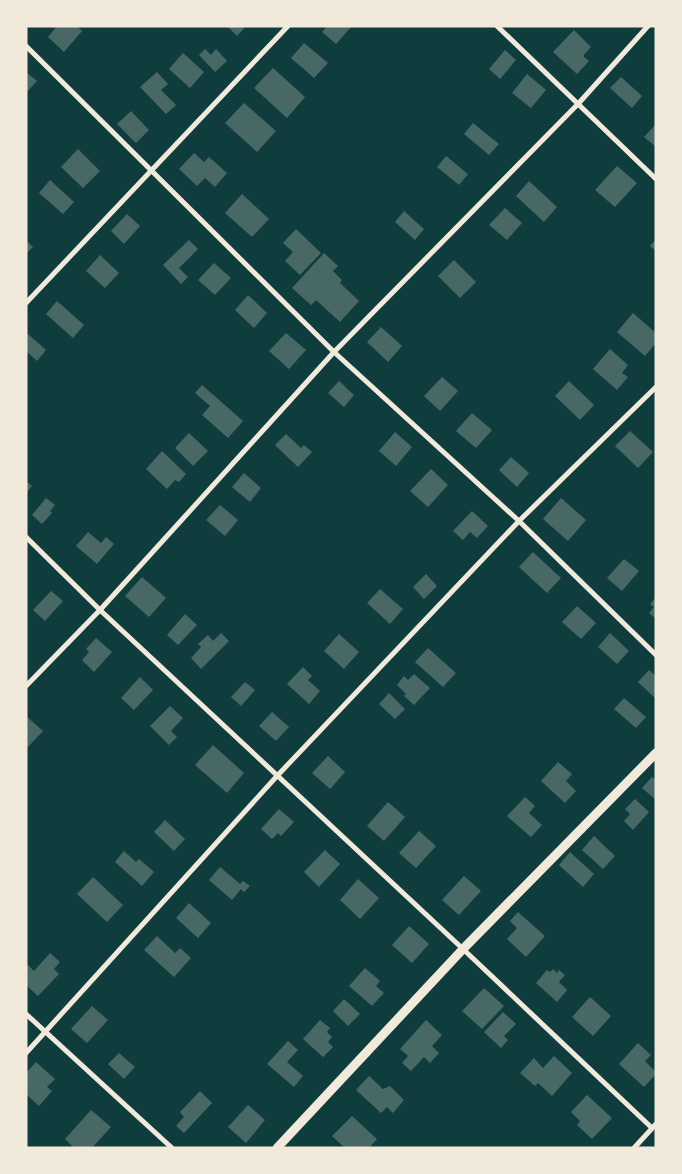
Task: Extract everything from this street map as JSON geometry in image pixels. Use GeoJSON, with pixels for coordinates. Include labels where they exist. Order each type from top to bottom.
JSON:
{"type":"FeatureCollection","features":[{"type":"Feature","properties":{"kind":"street"},"geometry":{"type":"LineString","coordinates":[[26,303],[288,26]]}},
{"type":"Feature","properties":{"kind":"street"},"geometry":{"type":"LineString","coordinates":[[497,26],[656,179]]}},
{"type":"Feature","properties":{"kind":"street"},"geometry":{"type":"LineString","coordinates":[[26,686],[100,610],[334,352],[578,104],[648,26]]}},
{"type":"Feature","properties":{"kind":"street"},"geometry":{"type":"LineString","coordinates":[[26,46],[334,352],[519,521],[656,655]]}},
{"type":"Feature","properties":{"kind":"street"},"geometry":{"type":"LineString","coordinates":[[26,1053],[277,776],[519,521],[656,387]]}},
{"type":"Feature","properties":{"kind":"street"},"geometry":{"type":"LineString","coordinates":[[26,537],[100,610],[654,1126],[634,1148]]}},
{"type":"Feature","properties":{"kind":"street"},"geometry":{"type":"LineString","coordinates":[[277,1148],[462,949],[656,752]]}},
{"type":"Feature","properties":{"kind":"street"},"geometry":{"type":"LineString","coordinates":[[26,1014],[172,1148]]}},
{"type":"Feature","properties":{"kind":"building"},"geometry":{"type":"Polygon","coordinates":[[[57,26],[77,26],[82,31],[64,52],[48,37],[57,26]]]}},
{"type":"Feature","properties":{"kind":"building"},"geometry":{"type":"Polygon","coordinates":[[[227,26],[246,26],[237,36],[227,26]]]}},
{"type":"Feature","properties":{"kind":"building"},"geometry":{"type":"Polygon","coordinates":[[[327,26],[352,26],[336,44],[322,32],[327,26]]]}},
{"type":"Feature","properties":{"kind":"building"},"geometry":{"type":"Polygon","coordinates":[[[574,30],[591,47],[583,56],[589,61],[577,74],[553,52],[574,30]]]}},
{"type":"Feature","properties":{"kind":"building"},"geometry":{"type":"Polygon","coordinates":[[[304,43],[328,63],[314,78],[291,58],[304,43]]]}},
{"type":"Feature","properties":{"kind":"building"},"geometry":{"type":"Polygon","coordinates":[[[205,49],[211,55],[216,49],[227,61],[215,72],[199,55],[205,49]]]}},
{"type":"Feature","properties":{"kind":"building"},"geometry":{"type":"Polygon","coordinates":[[[505,50],[516,60],[500,79],[489,69],[505,50]]]}},
{"type":"Feature","properties":{"kind":"building"},"geometry":{"type":"Polygon","coordinates":[[[183,53],[204,72],[190,88],[169,69],[183,53]]]}},
{"type":"Feature","properties":{"kind":"building"},"geometry":{"type":"Polygon","coordinates":[[[273,68],[305,97],[287,118],[254,88],[273,68]]]}},
{"type":"Feature","properties":{"kind":"building"},"geometry":{"type":"Polygon","coordinates":[[[26,72],[37,81],[26,93],[26,72]]]}},
{"type":"Feature","properties":{"kind":"building"},"geometry":{"type":"Polygon","coordinates":[[[157,72],[168,84],[161,90],[176,105],[166,114],[140,87],[157,72]]]}},
{"type":"Feature","properties":{"kind":"building"},"geometry":{"type":"Polygon","coordinates":[[[527,74],[546,90],[531,108],[512,93],[527,74]]]}},
{"type":"Feature","properties":{"kind":"building"},"geometry":{"type":"Polygon","coordinates":[[[621,77],[642,96],[632,108],[610,88],[621,77]]]}},
{"type":"Feature","properties":{"kind":"building"},"geometry":{"type":"Polygon","coordinates":[[[244,103],[276,131],[257,152],[225,123],[244,103]]]}},
{"type":"Feature","properties":{"kind":"building"},"geometry":{"type":"Polygon","coordinates":[[[131,111],[149,130],[136,143],[117,124],[131,111]]]}},
{"type":"Feature","properties":{"kind":"building"},"geometry":{"type":"Polygon","coordinates":[[[473,123],[499,144],[489,155],[464,134],[473,123]]]}},
{"type":"Feature","properties":{"kind":"building"},"geometry":{"type":"Polygon","coordinates":[[[656,124],[656,147],[644,137],[656,124]]]}},
{"type":"Feature","properties":{"kind":"building"},"geometry":{"type":"Polygon","coordinates":[[[78,149],[100,171],[83,188],[61,167],[78,149]]]}},
{"type":"Feature","properties":{"kind":"building"},"geometry":{"type":"Polygon","coordinates":[[[194,153],[204,162],[209,157],[227,173],[215,187],[205,178],[197,186],[179,169],[194,153]]]}},
{"type":"Feature","properties":{"kind":"building"},"geometry":{"type":"Polygon","coordinates":[[[446,156],[468,174],[459,185],[437,167],[446,156]]]}},
{"type":"Feature","properties":{"kind":"building"},"geometry":{"type":"Polygon","coordinates":[[[617,166],[637,183],[615,207],[595,190],[617,166]]]}},
{"type":"Feature","properties":{"kind":"building"},"geometry":{"type":"Polygon","coordinates":[[[50,180],[74,202],[63,214],[39,193],[50,180]]]}},
{"type":"Feature","properties":{"kind":"building"},"geometry":{"type":"Polygon","coordinates":[[[529,181],[557,207],[544,222],[516,196],[529,181]]]}},
{"type":"Feature","properties":{"kind":"building"},"geometry":{"type":"Polygon","coordinates":[[[242,194],[269,219],[252,237],[225,213],[242,194]]]}},
{"type":"Feature","properties":{"kind":"building"},"geometry":{"type":"Polygon","coordinates":[[[505,208],[522,223],[507,240],[489,225],[505,208]]]}},
{"type":"Feature","properties":{"kind":"building"},"geometry":{"type":"Polygon","coordinates":[[[404,211],[424,229],[415,240],[395,222],[404,211]]]}},
{"type":"Feature","properties":{"kind":"building"},"geometry":{"type":"Polygon","coordinates":[[[127,214],[140,226],[124,244],[111,231],[127,214]]]}},
{"type":"Feature","properties":{"kind":"building"},"geometry":{"type":"Polygon","coordinates":[[[296,229],[321,253],[300,275],[285,261],[293,252],[283,243],[296,229]]]}},
{"type":"Feature","properties":{"kind":"building"},"geometry":{"type":"Polygon","coordinates":[[[656,239],[656,251],[650,246],[656,239]]]}},
{"type":"Feature","properties":{"kind":"building"},"geometry":{"type":"Polygon","coordinates":[[[26,240],[33,247],[26,254],[26,240]]]}},
{"type":"Feature","properties":{"kind":"building"},"geometry":{"type":"Polygon","coordinates":[[[189,240],[198,249],[179,268],[188,277],[181,284],[163,265],[189,240]]]}},
{"type":"Feature","properties":{"kind":"building"},"geometry":{"type":"Polygon","coordinates":[[[324,253],[338,266],[333,271],[342,280],[340,283],[359,301],[340,322],[316,300],[311,305],[292,288],[324,253]]]}},
{"type":"Feature","properties":{"kind":"building"},"geometry":{"type":"Polygon","coordinates":[[[100,255],[119,273],[105,288],[86,271],[100,255]]]}},
{"type":"Feature","properties":{"kind":"building"},"geometry":{"type":"Polygon","coordinates":[[[454,260],[476,282],[460,298],[438,276],[454,260]]]}},
{"type":"Feature","properties":{"kind":"building"},"geometry":{"type":"Polygon","coordinates":[[[214,263],[231,278],[215,295],[198,280],[214,263]]]}},
{"type":"Feature","properties":{"kind":"building"},"geometry":{"type":"Polygon","coordinates":[[[248,295],[267,313],[254,328],[235,310],[248,295]]]}},
{"type":"Feature","properties":{"kind":"building"},"geometry":{"type":"Polygon","coordinates":[[[57,301],[84,325],[73,338],[46,314],[57,301]]]}},
{"type":"Feature","properties":{"kind":"building"},"geometry":{"type":"Polygon","coordinates":[[[633,313],[656,333],[656,343],[645,356],[617,332],[633,313]]]}},
{"type":"Feature","properties":{"kind":"building"},"geometry":{"type":"Polygon","coordinates":[[[381,327],[402,346],[388,362],[367,342],[381,327]]]}},
{"type":"Feature","properties":{"kind":"building"},"geometry":{"type":"Polygon","coordinates":[[[286,333],[306,350],[289,369],[269,351],[286,333]]]}},
{"type":"Feature","properties":{"kind":"building"},"geometry":{"type":"Polygon","coordinates":[[[28,334],[46,350],[37,361],[26,351],[26,336],[28,334]]]}},
{"type":"Feature","properties":{"kind":"building"},"geometry":{"type":"Polygon","coordinates":[[[610,349],[628,365],[622,373],[628,377],[617,390],[593,369],[610,349]]]}},
{"type":"Feature","properties":{"kind":"building"},"geometry":{"type":"Polygon","coordinates":[[[442,377],[458,391],[440,411],[424,396],[442,377]]]}},
{"type":"Feature","properties":{"kind":"building"},"geometry":{"type":"Polygon","coordinates":[[[339,381],[354,395],[344,407],[328,393],[339,381]]]}},
{"type":"Feature","properties":{"kind":"building"},"geometry":{"type":"Polygon","coordinates":[[[569,381],[594,405],[580,420],[555,396],[569,381]]]}},
{"type":"Feature","properties":{"kind":"building"},"geometry":{"type":"Polygon","coordinates":[[[202,385],[243,421],[228,438],[202,415],[210,406],[195,393],[202,385]]]}},
{"type":"Feature","properties":{"kind":"building"},"geometry":{"type":"Polygon","coordinates":[[[472,413],[492,430],[476,448],[456,431],[472,413]]]}},
{"type":"Feature","properties":{"kind":"building"},"geometry":{"type":"Polygon","coordinates":[[[630,431],[653,452],[638,468],[615,446],[630,431]]]}},
{"type":"Feature","properties":{"kind":"building"},"geometry":{"type":"Polygon","coordinates":[[[395,432],[412,447],[396,466],[379,451],[395,432]]]}},
{"type":"Feature","properties":{"kind":"building"},"geometry":{"type":"Polygon","coordinates":[[[189,433],[208,451],[193,466],[175,448],[189,433]]]}},
{"type":"Feature","properties":{"kind":"building"},"geometry":{"type":"Polygon","coordinates":[[[286,434],[301,448],[304,445],[312,452],[298,467],[275,445],[286,434]]]}},
{"type":"Feature","properties":{"kind":"building"},"geometry":{"type":"Polygon","coordinates":[[[162,451],[186,474],[179,482],[175,480],[167,489],[146,469],[162,451]]]}},
{"type":"Feature","properties":{"kind":"building"},"geometry":{"type":"Polygon","coordinates":[[[511,457],[529,473],[517,487],[499,470],[511,457]]]}},
{"type":"Feature","properties":{"kind":"building"},"geometry":{"type":"Polygon","coordinates":[[[431,469],[448,485],[428,507],[410,491],[431,469]]]}},
{"type":"Feature","properties":{"kind":"building"},"geometry":{"type":"Polygon","coordinates":[[[244,473],[261,488],[250,502],[232,487],[244,473]]]}},
{"type":"Feature","properties":{"kind":"building"},"geometry":{"type":"Polygon","coordinates":[[[26,481],[32,486],[26,493],[26,481]]]}},
{"type":"Feature","properties":{"kind":"building"},"geometry":{"type":"Polygon","coordinates":[[[46,498],[55,505],[50,511],[52,513],[42,524],[32,515],[46,498]]]}},
{"type":"Feature","properties":{"kind":"building"},"geometry":{"type":"Polygon","coordinates":[[[561,498],[586,520],[568,541],[543,519],[561,498]]]}},
{"type":"Feature","properties":{"kind":"building"},"geometry":{"type":"Polygon","coordinates":[[[220,505],[238,520],[225,536],[206,520],[220,505]]]}},
{"type":"Feature","properties":{"kind":"building"},"geometry":{"type":"Polygon","coordinates":[[[472,511],[488,526],[477,538],[470,532],[463,540],[453,531],[472,511]]]}},
{"type":"Feature","properties":{"kind":"building"},"geometry":{"type":"Polygon","coordinates":[[[88,532],[101,543],[106,537],[114,544],[97,564],[76,546],[88,532]]]}},
{"type":"Feature","properties":{"kind":"building"},"geometry":{"type":"Polygon","coordinates":[[[533,552],[561,578],[547,593],[519,567],[533,552]]]}},
{"type":"Feature","properties":{"kind":"building"},"geometry":{"type":"Polygon","coordinates":[[[624,559],[639,571],[622,591],[607,578],[624,559]]]}},
{"type":"Feature","properties":{"kind":"building"},"geometry":{"type":"Polygon","coordinates":[[[426,574],[437,586],[424,599],[413,587],[426,574]]]}},
{"type":"Feature","properties":{"kind":"building"},"geometry":{"type":"Polygon","coordinates":[[[142,577],[166,598],[149,617],[125,596],[142,577]]]}},
{"type":"Feature","properties":{"kind":"building"},"geometry":{"type":"Polygon","coordinates":[[[380,589],[403,609],[390,624],[367,603],[380,589]]]}},
{"type":"Feature","properties":{"kind":"building"},"geometry":{"type":"Polygon","coordinates":[[[51,591],[63,601],[45,621],[33,610],[51,591]]]}},
{"type":"Feature","properties":{"kind":"building"},"geometry":{"type":"Polygon","coordinates":[[[656,597],[656,619],[649,613],[654,607],[650,604],[656,597]]]}},
{"type":"Feature","properties":{"kind":"building"},"geometry":{"type":"Polygon","coordinates":[[[577,606],[596,623],[581,639],[562,622],[577,606]]]}},
{"type":"Feature","properties":{"kind":"building"},"geometry":{"type":"Polygon","coordinates":[[[185,614],[197,625],[178,645],[167,635],[185,614]]]}},
{"type":"Feature","properties":{"kind":"building"},"geometry":{"type":"Polygon","coordinates":[[[221,633],[229,641],[201,669],[191,658],[201,647],[198,644],[208,635],[213,641],[221,633]]]}},
{"type":"Feature","properties":{"kind":"building"},"geometry":{"type":"Polygon","coordinates":[[[610,633],[629,651],[617,664],[598,647],[610,633]]]}},
{"type":"Feature","properties":{"kind":"building"},"geometry":{"type":"Polygon","coordinates":[[[339,634],[359,652],[344,669],[324,651],[339,634]]]}},
{"type":"Feature","properties":{"kind":"building"},"geometry":{"type":"Polygon","coordinates":[[[96,638],[112,652],[94,672],[82,660],[89,652],[86,649],[96,638]]]}},
{"type":"Feature","properties":{"kind":"building"},"geometry":{"type":"Polygon","coordinates":[[[428,648],[456,673],[443,687],[415,662],[428,648]]]}},
{"type":"Feature","properties":{"kind":"building"},"geometry":{"type":"Polygon","coordinates":[[[303,667],[312,676],[308,680],[320,691],[309,704],[287,684],[303,667]]]}},
{"type":"Feature","properties":{"kind":"building"},"geometry":{"type":"Polygon","coordinates":[[[649,670],[656,676],[656,699],[638,682],[649,670]]]}},
{"type":"Feature","properties":{"kind":"building"},"geometry":{"type":"Polygon","coordinates":[[[414,674],[430,688],[414,705],[404,696],[406,694],[397,685],[404,676],[408,680],[414,674]]]}},
{"type":"Feature","properties":{"kind":"building"},"geometry":{"type":"Polygon","coordinates":[[[140,677],[153,690],[134,710],[121,698],[140,677]]]}},
{"type":"Feature","properties":{"kind":"building"},"geometry":{"type":"Polygon","coordinates":[[[245,682],[255,690],[241,706],[231,697],[245,682]]]}},
{"type":"Feature","properties":{"kind":"building"},"geometry":{"type":"Polygon","coordinates":[[[389,693],[405,709],[395,719],[379,704],[389,693]]]}},
{"type":"Feature","properties":{"kind":"building"},"geometry":{"type":"Polygon","coordinates":[[[624,698],[646,717],[636,728],[614,709],[624,698]]]}},
{"type":"Feature","properties":{"kind":"building"},"geometry":{"type":"Polygon","coordinates":[[[170,706],[183,718],[171,731],[177,737],[169,745],[150,726],[170,706]]]}},
{"type":"Feature","properties":{"kind":"building"},"geometry":{"type":"Polygon","coordinates":[[[272,712],[289,727],[276,741],[259,726],[272,712]]]}},
{"type":"Feature","properties":{"kind":"building"},"geometry":{"type":"Polygon","coordinates":[[[26,716],[43,731],[28,747],[26,745],[26,716]]]}},
{"type":"Feature","properties":{"kind":"building"},"geometry":{"type":"Polygon","coordinates":[[[213,745],[244,773],[227,793],[195,765],[213,745]]]}},
{"type":"Feature","properties":{"kind":"building"},"geometry":{"type":"Polygon","coordinates":[[[328,756],[345,772],[330,789],[312,773],[328,756]]]}},
{"type":"Feature","properties":{"kind":"building"},"geometry":{"type":"Polygon","coordinates":[[[558,762],[572,774],[566,781],[576,791],[565,803],[541,781],[558,762]]]}},
{"type":"Feature","properties":{"kind":"building"},"geometry":{"type":"Polygon","coordinates":[[[652,777],[656,780],[656,800],[642,788],[652,777]]]}},
{"type":"Feature","properties":{"kind":"building"},"geometry":{"type":"Polygon","coordinates":[[[525,797],[535,806],[529,813],[542,825],[531,837],[507,816],[525,797]]]}},
{"type":"Feature","properties":{"kind":"building"},"geometry":{"type":"Polygon","coordinates":[[[635,799],[649,812],[633,830],[624,821],[630,814],[625,809],[635,799]]]}},
{"type":"Feature","properties":{"kind":"building"},"geometry":{"type":"Polygon","coordinates":[[[388,802],[405,817],[384,841],[367,826],[388,802]]]}},
{"type":"Feature","properties":{"kind":"building"},"geometry":{"type":"Polygon","coordinates":[[[279,809],[294,822],[281,836],[278,833],[272,839],[261,829],[279,809]]]}},
{"type":"Feature","properties":{"kind":"building"},"geometry":{"type":"Polygon","coordinates":[[[165,820],[185,839],[174,851],[154,832],[165,820]]]}},
{"type":"Feature","properties":{"kind":"building"},"geometry":{"type":"Polygon","coordinates":[[[419,831],[436,846],[416,868],[399,853],[419,831]]]}},
{"type":"Feature","properties":{"kind":"building"},"geometry":{"type":"Polygon","coordinates":[[[594,836],[615,856],[603,869],[582,850],[594,836]]]}},
{"type":"Feature","properties":{"kind":"building"},"geometry":{"type":"Polygon","coordinates":[[[325,850],[340,864],[319,887],[304,872],[325,850]]]}},
{"type":"Feature","properties":{"kind":"building"},"geometry":{"type":"Polygon","coordinates":[[[124,851],[136,862],[139,859],[154,872],[142,886],[115,862],[124,851]]]}},
{"type":"Feature","properties":{"kind":"building"},"geometry":{"type":"Polygon","coordinates":[[[570,852],[594,874],[583,887],[559,865],[570,852]]]}},
{"type":"Feature","properties":{"kind":"building"},"geometry":{"type":"Polygon","coordinates":[[[220,867],[240,884],[243,881],[250,886],[244,892],[241,889],[232,900],[209,880],[220,867]]]}},
{"type":"Feature","properties":{"kind":"building"},"geometry":{"type":"Polygon","coordinates":[[[464,876],[481,891],[459,915],[442,900],[464,876]]]}},
{"type":"Feature","properties":{"kind":"building"},"geometry":{"type":"Polygon","coordinates":[[[93,877],[123,905],[107,922],[77,894],[93,877]]]}},
{"type":"Feature","properties":{"kind":"building"},"geometry":{"type":"Polygon","coordinates":[[[358,879],[379,898],[360,919],[340,900],[358,879]]]}},
{"type":"Feature","properties":{"kind":"building"},"geometry":{"type":"Polygon","coordinates":[[[189,903],[211,923],[198,938],[176,918],[189,903]]]}},
{"type":"Feature","properties":{"kind":"building"},"geometry":{"type":"Polygon","coordinates":[[[518,912],[545,936],[526,957],[507,939],[517,928],[510,921],[518,912]]]}},
{"type":"Feature","properties":{"kind":"building"},"geometry":{"type":"Polygon","coordinates":[[[409,926],[429,944],[412,963],[392,945],[409,926]]]}},
{"type":"Feature","properties":{"kind":"building"},"geometry":{"type":"Polygon","coordinates":[[[157,936],[175,953],[180,948],[191,958],[174,977],[144,950],[157,936]]]}},
{"type":"Feature","properties":{"kind":"building"},"geometry":{"type":"Polygon","coordinates":[[[50,953],[60,962],[54,969],[59,974],[38,996],[26,985],[26,966],[28,965],[34,971],[50,953]]]}},
{"type":"Feature","properties":{"kind":"building"},"geometry":{"type":"Polygon","coordinates":[[[365,968],[380,981],[376,986],[384,993],[372,1006],[349,986],[365,968]]]}},
{"type":"Feature","properties":{"kind":"building"},"geometry":{"type":"Polygon","coordinates":[[[553,969],[557,973],[559,970],[565,975],[559,982],[567,990],[557,1002],[536,983],[547,970],[550,972],[553,969]]]}},
{"type":"Feature","properties":{"kind":"building"},"geometry":{"type":"Polygon","coordinates":[[[484,988],[504,1006],[482,1029],[462,1011],[484,988]]]}},
{"type":"Feature","properties":{"kind":"building"},"geometry":{"type":"Polygon","coordinates":[[[590,997],[611,1016],[593,1036],[572,1017],[590,997]]]}},
{"type":"Feature","properties":{"kind":"building"},"geometry":{"type":"Polygon","coordinates":[[[344,999],[360,1014],[348,1026],[333,1011],[344,999]]]}},
{"type":"Feature","properties":{"kind":"building"},"geometry":{"type":"Polygon","coordinates":[[[92,1006],[108,1020],[87,1043],[71,1029],[92,1006]]]}},
{"type":"Feature","properties":{"kind":"building"},"geometry":{"type":"Polygon","coordinates":[[[503,1012],[516,1024],[504,1036],[508,1040],[501,1048],[484,1032],[503,1012]]]}},
{"type":"Feature","properties":{"kind":"building"},"geometry":{"type":"Polygon","coordinates":[[[320,1020],[330,1028],[327,1032],[332,1037],[328,1042],[333,1047],[323,1057],[303,1039],[320,1020]]]}},
{"type":"Feature","properties":{"kind":"building"},"geometry":{"type":"Polygon","coordinates":[[[426,1020],[442,1035],[432,1046],[439,1053],[430,1063],[424,1057],[411,1071],[402,1063],[408,1056],[400,1049],[426,1020]]]}},
{"type":"Feature","properties":{"kind":"building"},"geometry":{"type":"Polygon","coordinates":[[[288,1041],[298,1050],[287,1062],[303,1076],[294,1087],[267,1064],[288,1041]]]}},
{"type":"Feature","properties":{"kind":"building"},"geometry":{"type":"Polygon","coordinates":[[[638,1043],[651,1055],[645,1061],[656,1072],[644,1087],[619,1064],[638,1043]]]}},
{"type":"Feature","properties":{"kind":"building"},"geometry":{"type":"Polygon","coordinates":[[[119,1053],[135,1067],[124,1079],[108,1064],[119,1053]]]}},
{"type":"Feature","properties":{"kind":"building"},"geometry":{"type":"Polygon","coordinates":[[[554,1056],[572,1073],[552,1096],[538,1083],[535,1086],[520,1073],[534,1058],[543,1068],[554,1056]]]}},
{"type":"Feature","properties":{"kind":"building"},"geometry":{"type":"Polygon","coordinates":[[[36,1062],[55,1079],[47,1087],[52,1091],[39,1106],[26,1094],[26,1073],[36,1062]]]}},
{"type":"Feature","properties":{"kind":"building"},"geometry":{"type":"Polygon","coordinates":[[[369,1076],[383,1089],[390,1086],[404,1100],[393,1113],[387,1107],[381,1113],[356,1090],[369,1076]]]}},
{"type":"Feature","properties":{"kind":"building"},"geometry":{"type":"Polygon","coordinates":[[[200,1091],[212,1103],[184,1133],[176,1126],[184,1117],[180,1112],[200,1091]]]}},
{"type":"Feature","properties":{"kind":"building"},"geometry":{"type":"Polygon","coordinates":[[[587,1095],[612,1118],[592,1139],[577,1125],[580,1121],[571,1112],[587,1095]]]}},
{"type":"Feature","properties":{"kind":"building"},"geometry":{"type":"Polygon","coordinates":[[[248,1105],[265,1120],[246,1143],[228,1127],[248,1105]]]}},
{"type":"Feature","properties":{"kind":"building"},"geometry":{"type":"Polygon","coordinates":[[[91,1110],[111,1127],[92,1148],[74,1148],[65,1139],[91,1110]]]}},
{"type":"Feature","properties":{"kind":"building"},"geometry":{"type":"Polygon","coordinates":[[[352,1116],[377,1139],[369,1148],[345,1148],[332,1136],[352,1116]]]}}]}
